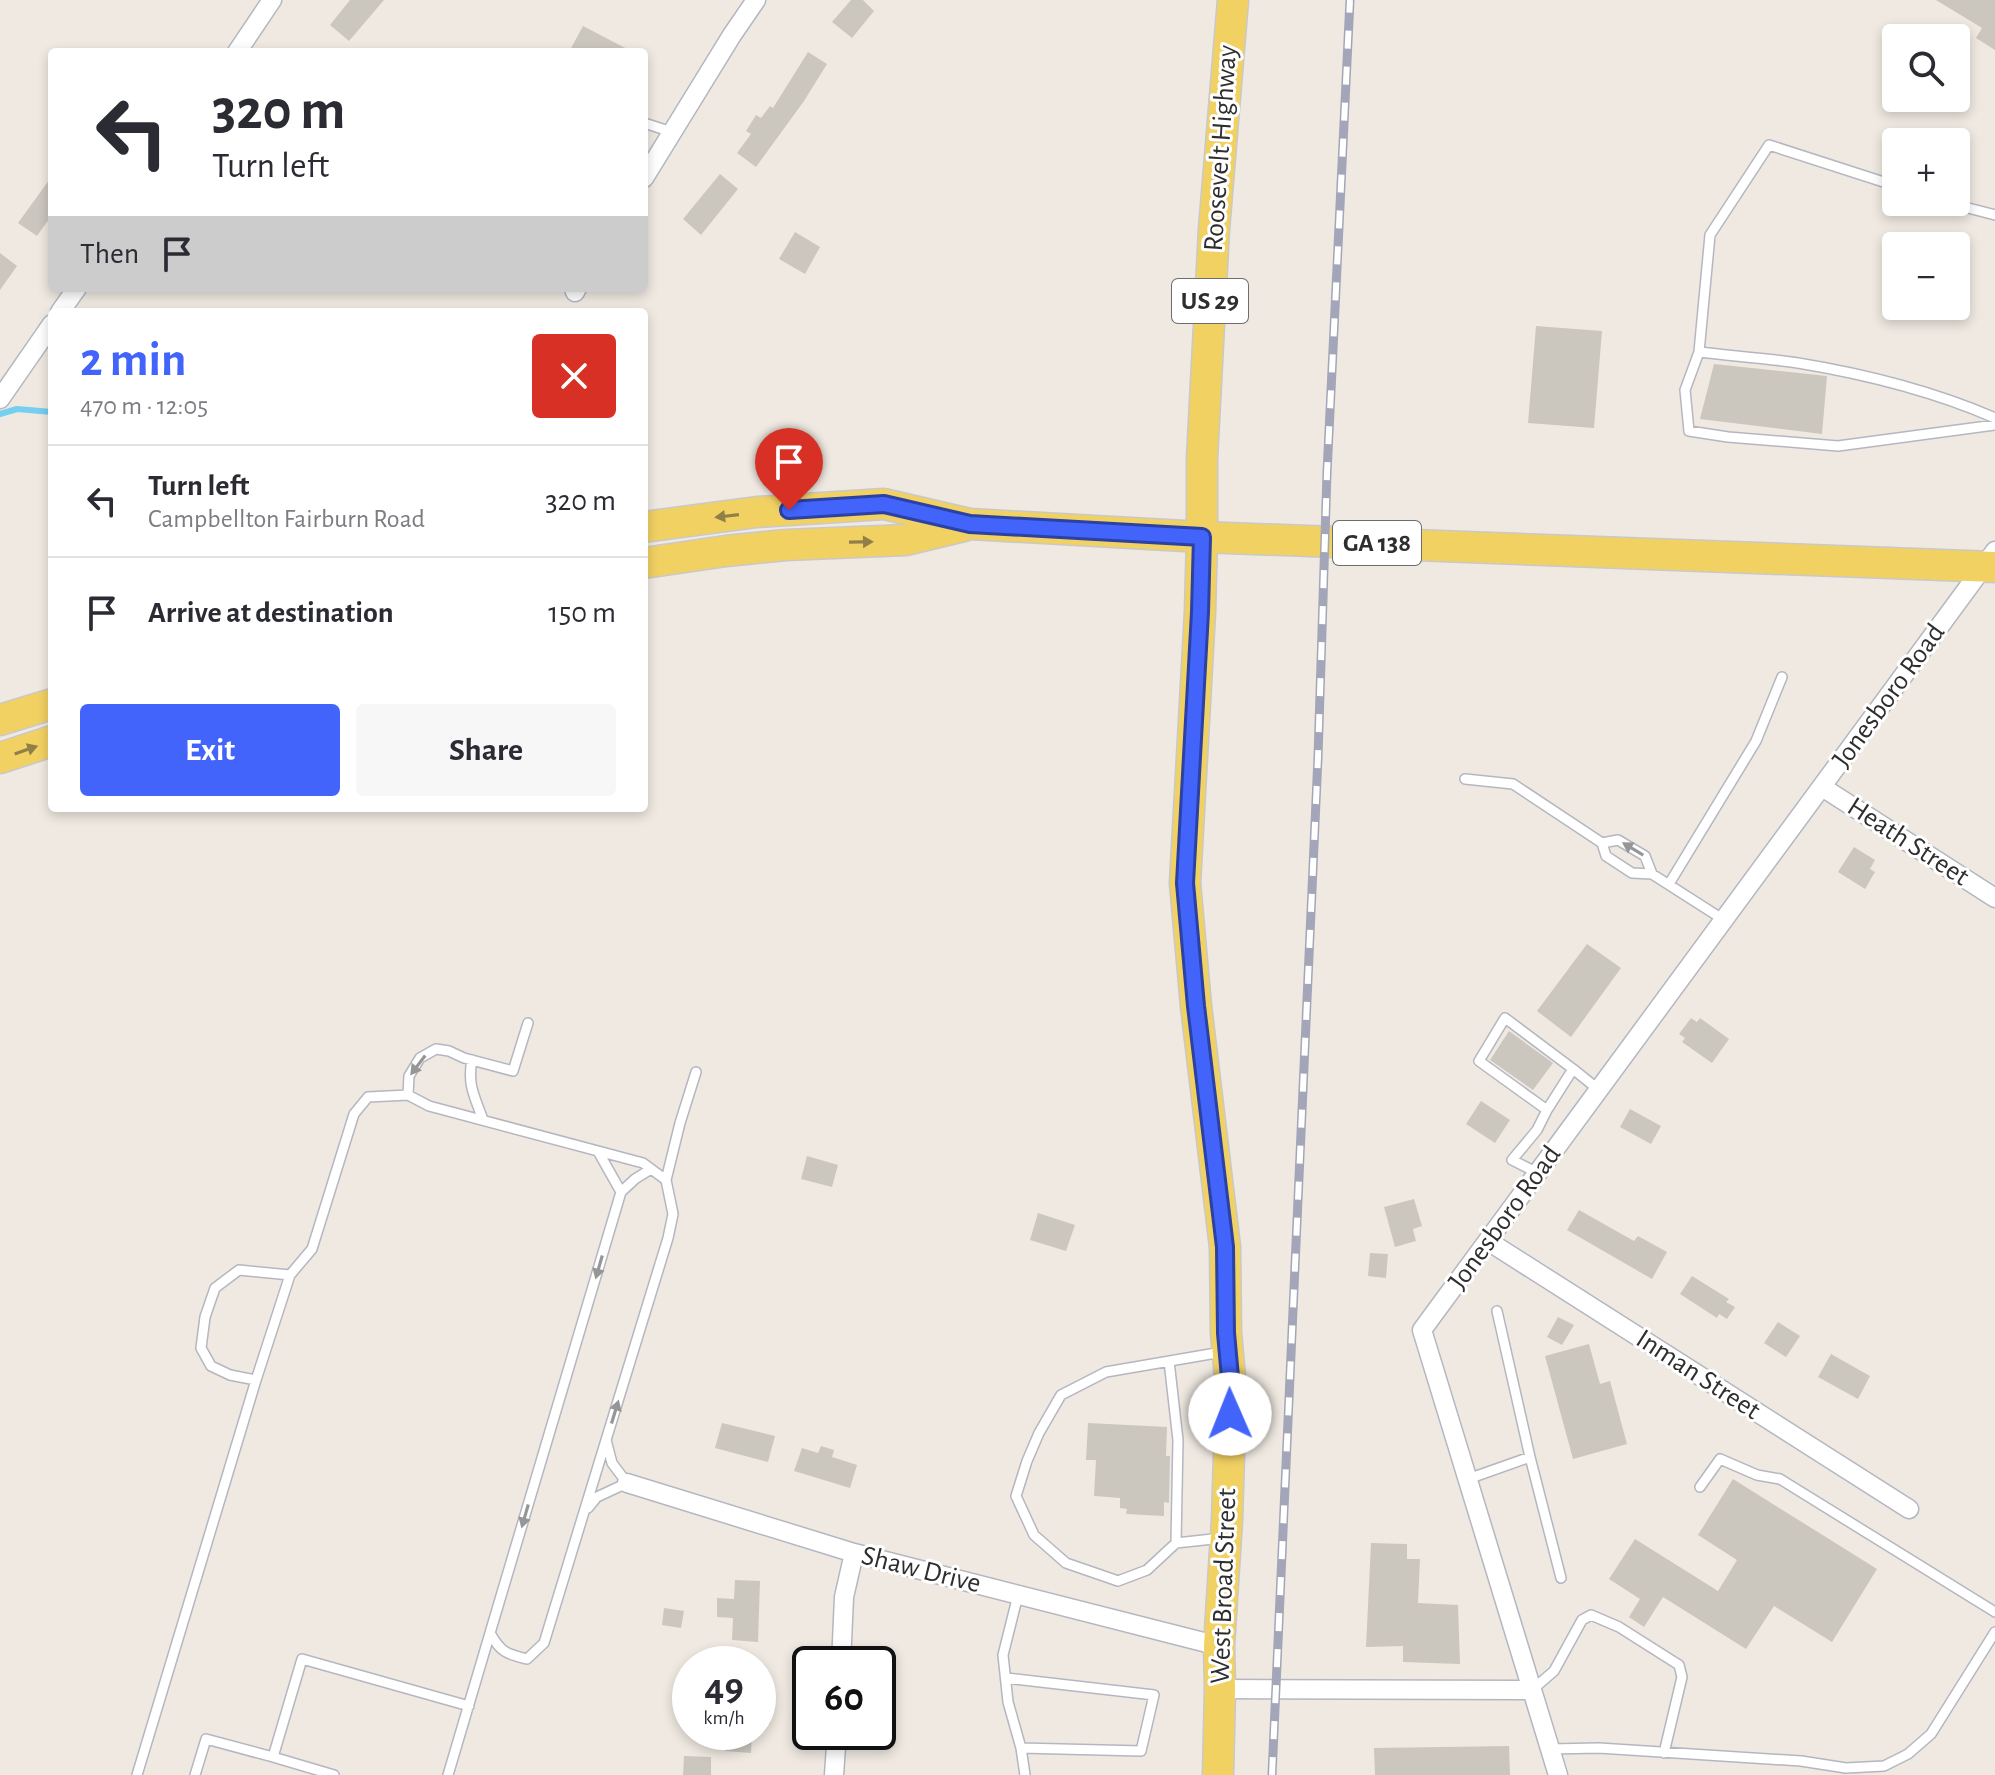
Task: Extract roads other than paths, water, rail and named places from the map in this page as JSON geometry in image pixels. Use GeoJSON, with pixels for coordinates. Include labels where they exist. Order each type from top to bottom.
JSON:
{"type":"FeatureCollection","features":[{"type":"Feature","properties":{"kind":"main road","name":"Roosevelt Highway"},"geometry":{"type":"LineString","coordinates":[[1202,537],[1202,459],[1214,229],[1233,0]]}},
{"type":"Feature","properties":{"kind":"main road"},"geometry":{"type":"LineString","coordinates":[[648,526],[757,512],[884,504],[970,524],[1202,537]]}},
{"type":"Feature","properties":{"kind":"main road"},"geometry":{"type":"LineString","coordinates":[[648,562],[786,545],[906,540],[970,524]]}},
{"type":"Feature","properties":{"kind":"main road","name":"GA 138"},"geometry":{"type":"LineString","coordinates":[[1202,537],[1991,562]]}},
{"type":"Feature","properties":{"kind":"main road","name":"West Broad Street"},"geometry":{"type":"LineString","coordinates":[[1202,537],[1185,883],[1196,1006],[1225,1247],[1231,1388],[1219,1646],[1218,1775]]}},
{"type":"Feature","properties":{"kind":"main road"},"geometry":{"type":"LineString","coordinates":[[0,720],[48,705]]}},
{"type":"Feature","properties":{"kind":"main road"},"geometry":{"type":"LineString","coordinates":[[0,758],[48,742]]}},
{"type":"Feature","properties":{"kind":"street"},"geometry":{"type":"LineString","coordinates":[[240,48],[272,0]]}},
{"type":"Feature","properties":{"kind":"street"},"geometry":{"type":"LineString","coordinates":[[648,171],[756,0]]}},
{"type":"Feature","properties":{"kind":"street"},"geometry":{"type":"LineString","coordinates":[[0,399],[48,330]]}},
{"type":"Feature","properties":{"kind":"street","name":"Jonesboro Road"},"geometry":{"type":"LineString","coordinates":[[1558,1775],[1422,1330],[1991,562]]}},
{"type":"Feature","properties":{"kind":"street","name":"Heath Street"},"geometry":{"type":"LineString","coordinates":[[1822,787],[1995,898]]}},
{"type":"Feature","properties":{"kind":"street","name":"Inman Street"},"geometry":{"type":"LineString","coordinates":[[1488,1241],[1909,1509]]}},
{"type":"Feature","properties":{"kind":"street","name":"Shaw Drive"},"geometry":{"type":"LineString","coordinates":[[627,1483],[854,1553],[1219,1646]]}},
{"type":"Feature","properties":{"kind":"street"},"geometry":{"type":"LineString","coordinates":[[842,1646],[844,1597],[854,1553]]}},
{"type":"Feature","properties":{"kind":"street"},"geometry":{"type":"LineString","coordinates":[[1220,1689],[1532,1690]]}},
{"type":"Feature","properties":{"kind":"street"},"geometry":{"type":"LineString","coordinates":[[834,1775],[836,1750]]}},
{"type":"Feature","properties":{"kind":"lane"},"geometry":{"type":"LineString","coordinates":[[648,124],[672,132]]}},
{"type":"Feature","properties":{"kind":"lane"},"geometry":{"type":"LineString","coordinates":[[1882,181],[1769,145],[1710,235],[1699,352],[1685,390],[1689,431],[1838,446],[1995,425]]}},
{"type":"Feature","properties":{"kind":"lane"},"geometry":{"type":"LineString","coordinates":[[1970,208],[1995,215]]}},
{"type":"Feature","properties":{"kind":"lane"},"geometry":{"type":"LineString","coordinates":[[1699,352],[1798,363],[1880,380],[1959,403],[1995,418]]}},
{"type":"Feature","properties":{"kind":"lane"},"geometry":{"type":"LineString","coordinates":[[1669,884],[1756,741],[1782,677]]}},
{"type":"Feature","properties":{"kind":"lane"},"geometry":{"type":"LineString","coordinates":[[1465,779],[1513,784],[1602,843],[1606,856],[1632,873],[1652,874],[1724,920]]}},
{"type":"Feature","properties":{"kind":"lane"},"geometry":{"type":"LineString","coordinates":[[1602,843],[1618,840],[1645,856],[1652,874]]}},
{"type":"Feature","properties":{"kind":"lane"},"geometry":{"type":"LineString","coordinates":[[1547,1110],[1479,1061],[1505,1018],[1599,1090]]}},
{"type":"Feature","properties":{"kind":"lane"},"geometry":{"type":"LineString","coordinates":[[408,1095],[409,1076],[420,1058],[436,1049],[513,1071],[528,1023]]}},
{"type":"Feature","properties":{"kind":"lane"},"geometry":{"type":"LineString","coordinates":[[472,1060],[469,1074],[471,1092],[483,1120]]}},
{"type":"Feature","properties":{"kind":"lane"},"geometry":{"type":"LineString","coordinates":[[1538,1173],[1512,1160],[1537,1130],[1573,1069]]}},
{"type":"Feature","properties":{"kind":"lane"},"geometry":{"type":"LineString","coordinates":[[490,1633],[507,1654],[527,1659],[544,1643],[668,1238],[673,1214],[666,1180],[696,1072]]}},
{"type":"Feature","properties":{"kind":"lane"},"geometry":{"type":"LineString","coordinates":[[137,1775],[290,1275],[312,1249],[354,1114],[368,1097],[408,1095],[429,1106],[643,1163],[666,1180]]}},
{"type":"Feature","properties":{"kind":"lane"},"geometry":{"type":"LineString","coordinates":[[599,1153],[621,1192]]}},
{"type":"Feature","properties":{"kind":"lane"},"geometry":{"type":"LineString","coordinates":[[448,1775],[621,1192],[651,1169]]}},
{"type":"Feature","properties":{"kind":"lane"},"geometry":{"type":"LineString","coordinates":[[256,1380],[230,1375],[211,1366],[201,1348],[205,1317],[215,1288],[239,1270],[290,1275]]}},
{"type":"Feature","properties":{"kind":"lane"},"geometry":{"type":"LineString","coordinates":[[1497,1311],[1561,1578]]}},
{"type":"Feature","properties":{"kind":"lane"},"geometry":{"type":"LineString","coordinates":[[1226,1538],[1176,1543],[1147,1570],[1118,1581],[1066,1563],[1034,1535],[1016,1496],[1039,1433],[1061,1395],[1106,1372],[1228,1351]]}},
{"type":"Feature","properties":{"kind":"lane"},"geometry":{"type":"LineString","coordinates":[[1169,1361],[1178,1440],[1176,1543]]}},
{"type":"Feature","properties":{"kind":"lane"},"geometry":{"type":"LineString","coordinates":[[583,1514],[597,1497],[627,1483],[612,1463],[606,1440]]}},
{"type":"Feature","properties":{"kind":"lane"},"geometry":{"type":"LineString","coordinates":[[1468,1479],[1530,1457]]}},
{"type":"Feature","properties":{"kind":"lane"},"geometry":{"type":"LineString","coordinates":[[1700,1487],[1720,1459],[1757,1475],[1780,1479],[1995,1612]]}},
{"type":"Feature","properties":{"kind":"lane"},"geometry":{"type":"LineString","coordinates":[[1018,1595],[1003,1655],[1008,1702],[1025,1775]]}},
{"type":"Feature","properties":{"kind":"lane"},"geometry":{"type":"LineString","coordinates":[[1532,1690],[1554,1671],[1582,1620],[1591,1615],[1619,1627],[1679,1665],[1682,1677],[1664,1753]]}},
{"type":"Feature","properties":{"kind":"lane"},"geometry":{"type":"LineString","coordinates":[[1550,1749],[1599,1748],[1801,1761],[1846,1768],[1884,1766],[1908,1754],[1931,1734],[1995,1632]]}},
{"type":"Feature","properties":{"kind":"lane"},"geometry":{"type":"LineString","coordinates":[[273,1757],[302,1659],[469,1706]]}},
{"type":"Feature","properties":{"kind":"lane"},"geometry":{"type":"LineString","coordinates":[[1006,1678],[1154,1695],[1141,1751],[1021,1748]]}},
{"type":"Feature","properties":{"kind":"lane"},"geometry":{"type":"LineString","coordinates":[[195,1775],[206,1739],[334,1775]]}},
{"type":"Feature","properties":{"kind":"waterway"},"geometry":{"type":"LineString","coordinates":[[0,414],[17,409],[48,412]]}},
{"type":"Feature","properties":{"kind":"railway"},"geometry":{"type":"LineString","coordinates":[[1272,1775],[1350,0]]}}]}
